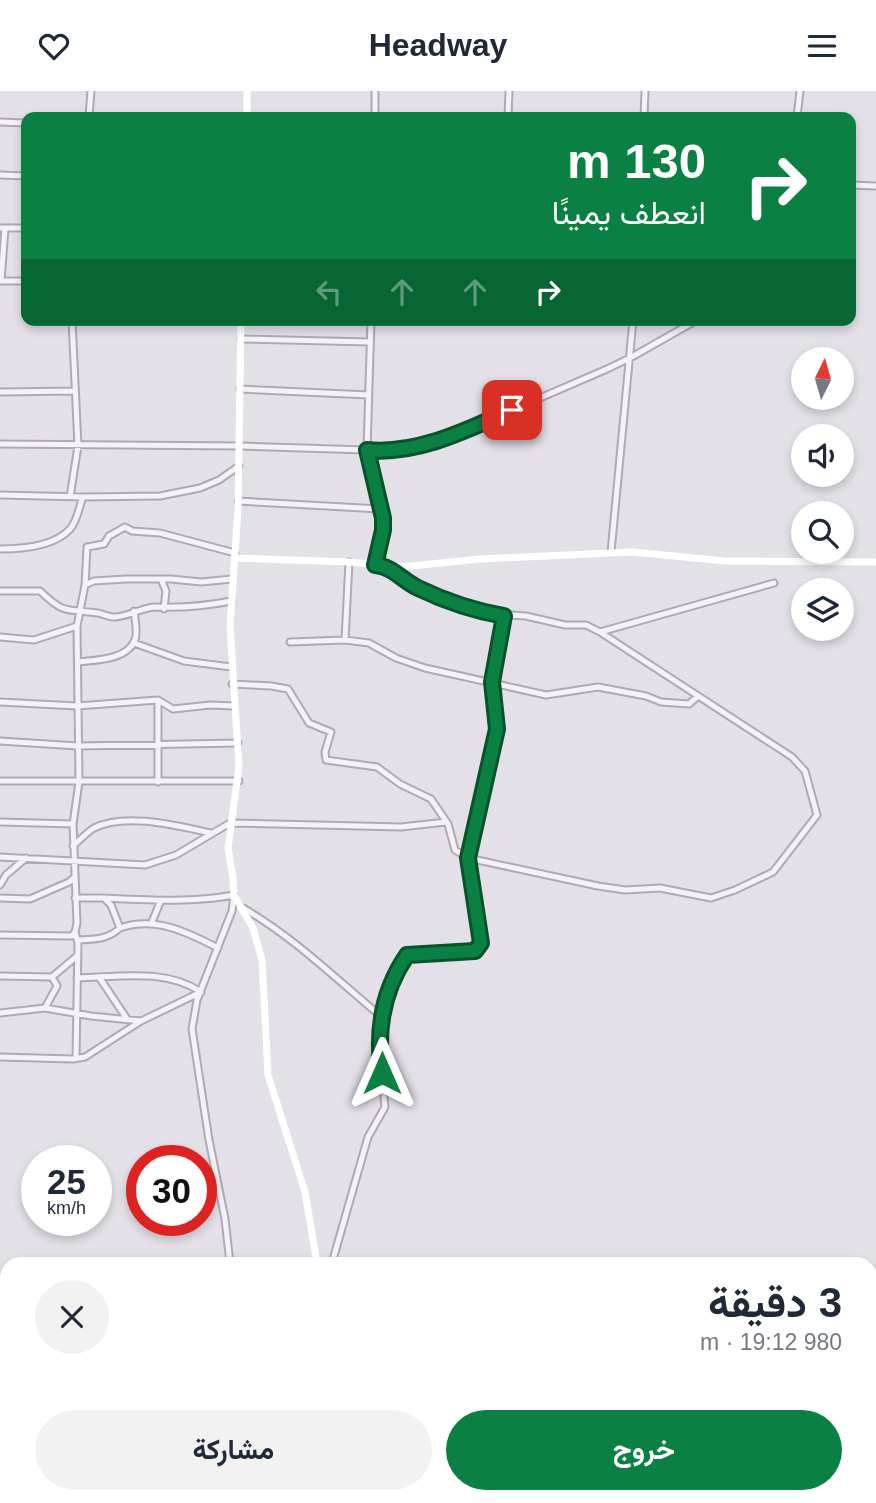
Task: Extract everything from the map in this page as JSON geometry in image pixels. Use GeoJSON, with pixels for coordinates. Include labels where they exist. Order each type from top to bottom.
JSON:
{"type":"FeatureCollection","features":[{"type":"Feature","properties":{"kind":"main road"},"geometry":{"type":"LineString","coordinates":[[247,91],[247,112]]}},
{"type":"Feature","properties":{"kind":"main road"},"geometry":{"type":"LineString","coordinates":[[241,326],[240,466],[231,601],[231,667],[239,781],[228,848],[234,895],[253,927],[262,960],[268,1075],[305,1192],[316,1257]]}},
{"type":"Feature","properties":{"kind":"main road"},"geometry":{"type":"LineString","coordinates":[[234,555],[402,567],[479,559],[611,552],[725,561],[876,562]]}},
{"type":"Feature","properties":{"kind":"street"},"geometry":{"type":"LineString","coordinates":[[89,112],[91,91]]}},
{"type":"Feature","properties":{"kind":"street"},"geometry":{"type":"LineString","coordinates":[[375,91],[375,112]]}},
{"type":"Feature","properties":{"kind":"street"},"geometry":{"type":"LineString","coordinates":[[508,112],[509,91]]}},
{"type":"Feature","properties":{"kind":"street"},"geometry":{"type":"LineString","coordinates":[[644,112],[645,91]]}},
{"type":"Feature","properties":{"kind":"street"},"geometry":{"type":"LineString","coordinates":[[798,112],[800,91]]}},
{"type":"Feature","properties":{"kind":"street"},"geometry":{"type":"LineString","coordinates":[[0,123],[21,123]]}},
{"type":"Feature","properties":{"kind":"street"},"geometry":{"type":"LineString","coordinates":[[0,175],[21,176]]}},
{"type":"Feature","properties":{"kind":"street"},"geometry":{"type":"LineString","coordinates":[[856,185],[876,186]]}},
{"type":"Feature","properties":{"kind":"street"},"geometry":{"type":"LineString","coordinates":[[21,228],[2,228],[1,281],[21,281]]}},
{"type":"Feature","properties":{"kind":"street"},"geometry":{"type":"LineString","coordinates":[[70,497],[78,446],[73,326]]}},
{"type":"Feature","properties":{"kind":"street"},"geometry":{"type":"LineString","coordinates":[[371,326],[367,450],[383,530],[375,565]]}},
{"type":"Feature","properties":{"kind":"street"},"geometry":{"type":"LineString","coordinates":[[611,552],[633,326]]}},
{"type":"Feature","properties":{"kind":"street"},"geometry":{"type":"LineString","coordinates":[[0,444],[240,446],[398,451],[488,420],[630,358],[686,326]]}},
{"type":"Feature","properties":{"kind":"street"},"geometry":{"type":"LineString","coordinates":[[241,339],[370,342]]}},
{"type":"Feature","properties":{"kind":"street"},"geometry":{"type":"LineString","coordinates":[[240,389],[369,395]]}},
{"type":"Feature","properties":{"kind":"street"},"geometry":{"type":"LineString","coordinates":[[0,392],[75,391]]}},
{"type":"Feature","properties":{"kind":"street"},"geometry":{"type":"LineString","coordinates":[[0,495],[160,496],[184,492],[219,480],[240,466]]}},
{"type":"Feature","properties":{"kind":"street"},"geometry":{"type":"LineString","coordinates":[[0,549],[56,540],[72,528],[83,497]]}},
{"type":"Feature","properties":{"kind":"street"},"geometry":{"type":"LineString","coordinates":[[238,501],[380,509]]}},
{"type":"Feature","properties":{"kind":"street"},"geometry":{"type":"LineString","coordinates":[[76,1058],[78,955],[75,932],[73,824],[79,782],[77,626],[85,585],[87,547],[104,544],[109,536],[125,527],[132,531],[160,533],[234,555]]}},
{"type":"Feature","properties":{"kind":"street"},"geometry":{"type":"LineString","coordinates":[[345,640],[349,562]]}},
{"type":"Feature","properties":{"kind":"street"},"geometry":{"type":"LineString","coordinates":[[232,684],[288,689],[309,723],[331,732],[325,752],[326,760],[377,767],[400,784],[431,799],[446,822],[455,851],[468,858],[598,886],[625,890],[660,888],[711,898],[774,872],[817,815],[805,771],[792,757],[600,632],[586,625],[565,625],[526,616],[504,616],[436,596],[410,584],[385,565]]}},
{"type":"Feature","properties":{"kind":"street"},"geometry":{"type":"LineString","coordinates":[[85,585],[94,581],[161,579],[201,582],[232,579]]}},
{"type":"Feature","properties":{"kind":"street"},"geometry":{"type":"LineString","coordinates":[[161,579],[166,591],[164,609]]}},
{"type":"Feature","properties":{"kind":"street"},"geometry":{"type":"LineString","coordinates":[[600,632],[774,583]]}},
{"type":"Feature","properties":{"kind":"street"},"geometry":{"type":"LineString","coordinates":[[0,591],[40,591],[62,610],[115,617],[156,607],[202,607],[231,601]]}},
{"type":"Feature","properties":{"kind":"street"},"geometry":{"type":"LineString","coordinates":[[78,662],[118,655],[134,643],[134,611]]}},
{"type":"Feature","properties":{"kind":"street"},"geometry":{"type":"LineString","coordinates":[[334,1257],[368,1137],[385,1107],[380,1058],[385,1000],[391,980],[407,955],[475,951],[481,943],[468,858],[497,729],[492,682],[504,616]]}},
{"type":"Feature","properties":{"kind":"street"},"geometry":{"type":"LineString","coordinates":[[0,637],[34,640],[77,626]]}},
{"type":"Feature","properties":{"kind":"street"},"geometry":{"type":"LineString","coordinates":[[290,642],[345,640],[369,643],[417,666],[546,695],[598,687],[646,696],[661,702],[689,704],[697,697]]}},
{"type":"Feature","properties":{"kind":"street"},"geometry":{"type":"LineString","coordinates":[[134,643],[184,661],[231,667]]}},
{"type":"Feature","properties":{"kind":"street"},"geometry":{"type":"LineString","coordinates":[[158,700],[158,782]]}},
{"type":"Feature","properties":{"kind":"street"},"geometry":{"type":"LineString","coordinates":[[0,702],[77,706],[158,700],[173,709],[210,705],[234,706]]}},
{"type":"Feature","properties":{"kind":"street"},"geometry":{"type":"LineString","coordinates":[[0,741],[78,746],[238,743]]}},
{"type":"Feature","properties":{"kind":"street"},"geometry":{"type":"LineString","coordinates":[[0,781],[239,781]]}},
{"type":"Feature","properties":{"kind":"street"},"geometry":{"type":"LineString","coordinates":[[73,846],[89,831],[116,821],[158,823],[212,833]]}},
{"type":"Feature","properties":{"kind":"street"},"geometry":{"type":"LineString","coordinates":[[0,822],[73,824]]}},
{"type":"Feature","properties":{"kind":"street"},"geometry":{"type":"LineString","coordinates":[[0,857],[145,865],[176,855],[230,823],[401,827],[446,822]]}},
{"type":"Feature","properties":{"kind":"street"},"geometry":{"type":"LineString","coordinates":[[0,885],[6,875],[26,858]]}},
{"type":"Feature","properties":{"kind":"street"},"geometry":{"type":"LineString","coordinates":[[0,898],[30,899],[75,877]]}},
{"type":"Feature","properties":{"kind":"street"},"geometry":{"type":"LineString","coordinates":[[75,898],[161,900],[210,899],[234,895],[232,911],[201,992],[192,1029],[229,1257]]}},
{"type":"Feature","properties":{"kind":"street"},"geometry":{"type":"LineString","coordinates":[[104,898],[111,905],[120,927]]}},
{"type":"Feature","properties":{"kind":"street"},"geometry":{"type":"LineString","coordinates":[[152,922],[161,900]]}},
{"type":"Feature","properties":{"kind":"street"},"geometry":{"type":"LineString","coordinates":[[238,905],[293,941],[383,1018]]}},
{"type":"Feature","properties":{"kind":"street"},"geometry":{"type":"LineString","coordinates":[[77,940],[101,939],[112,935],[120,927],[152,922],[179,930],[218,948]]}},
{"type":"Feature","properties":{"kind":"street"},"geometry":{"type":"LineString","coordinates":[[0,935],[72,936],[75,932]]}},
{"type":"Feature","properties":{"kind":"street"},"geometry":{"type":"LineString","coordinates":[[0,976],[52,977],[78,955]]}},
{"type":"Feature","properties":{"kind":"street"},"geometry":{"type":"LineString","coordinates":[[77,978],[148,975],[186,982],[201,992]]}},
{"type":"Feature","properties":{"kind":"street"},"geometry":{"type":"LineString","coordinates":[[45,1008],[57,986],[52,977]]}},
{"type":"Feature","properties":{"kind":"street"},"geometry":{"type":"LineString","coordinates":[[99,977],[127,1019]]}},
{"type":"Feature","properties":{"kind":"street"},"geometry":{"type":"LineString","coordinates":[[0,1058],[85,1057],[141,1021],[201,992]]}},
{"type":"Feature","properties":{"kind":"street"},"geometry":{"type":"LineString","coordinates":[[0,1013],[45,1008],[141,1021]]}},
{"type":"Feature","properties":{"kind":"route"},"geometry":{"type":"LineString","coordinates":[[382,1073],[380,1058],[385,1000],[391,980],[407,955],[475,951],[481,943],[468,858],[497,729],[492,682],[504,616],[436,596],[410,584],[385,565],[375,565],[383,518],[367,450],[388,452],[408,449],[512,410]]}}]}
